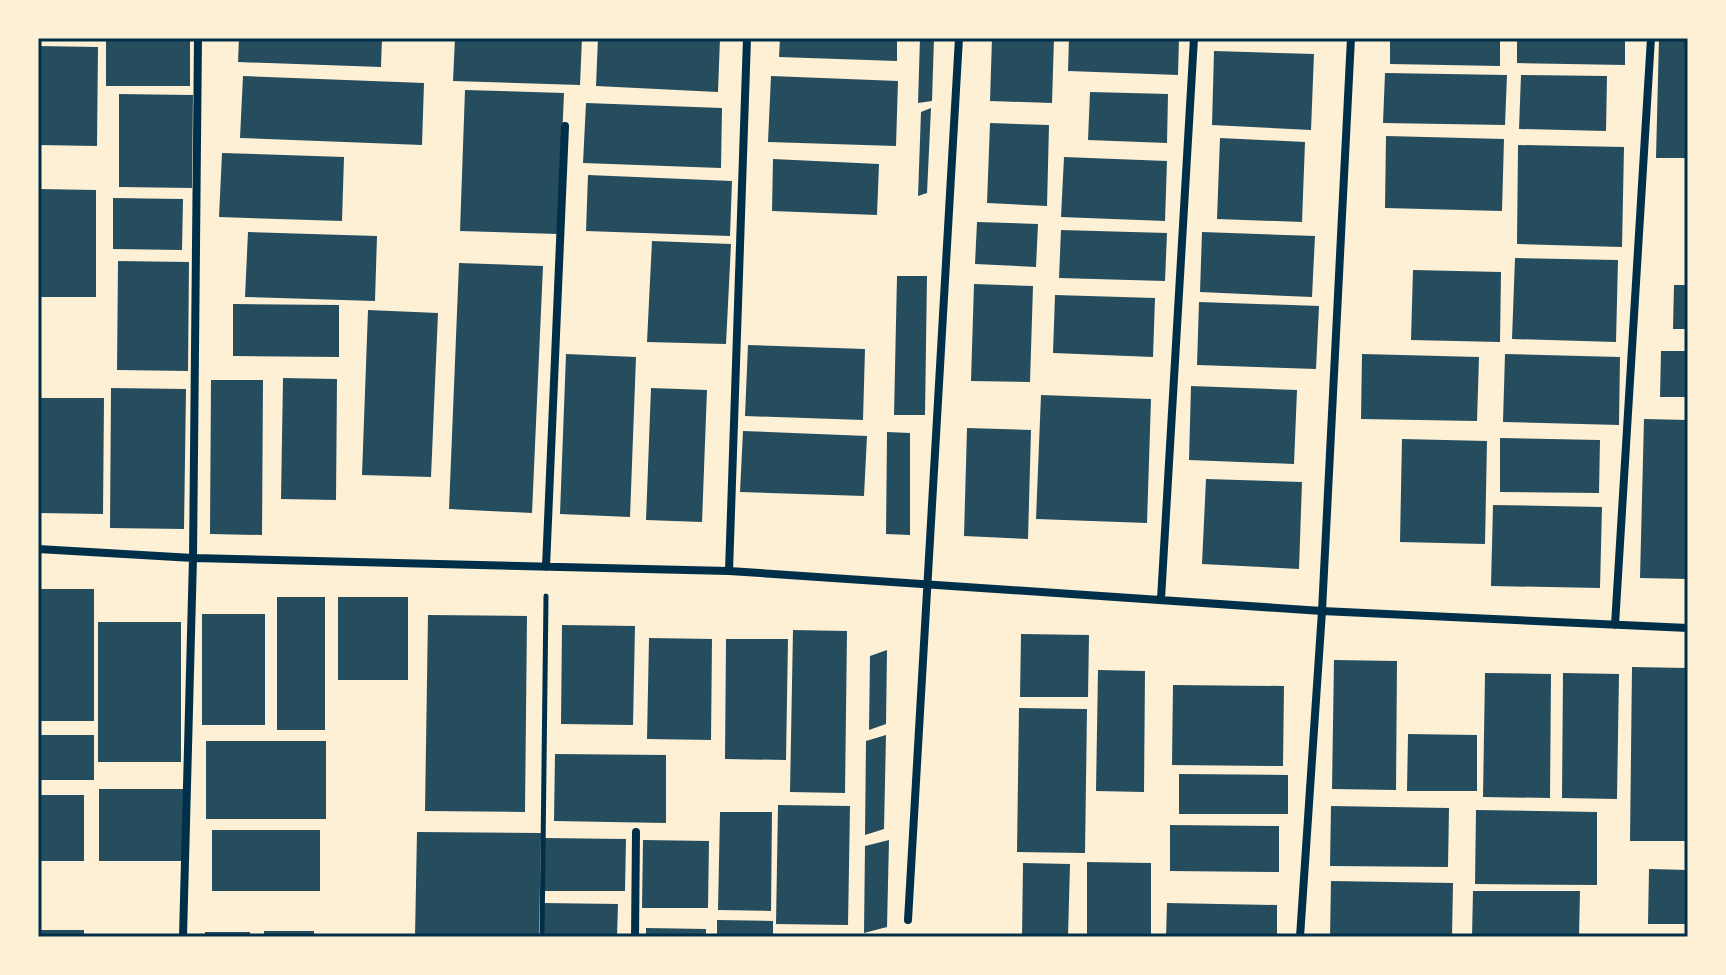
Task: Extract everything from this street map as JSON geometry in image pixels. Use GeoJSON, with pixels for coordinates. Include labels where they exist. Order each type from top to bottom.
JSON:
{"type":"FeatureCollection","features":[{"type":"Feature","properties":{"kind":"street"},"geometry":{"type":"LineString","coordinates":[[183,937],[193,558],[198,38]]}},
{"type":"Feature","properties":{"kind":"street"},"geometry":{"type":"LineString","coordinates":[[729,571],[747,38]]}},
{"type":"Feature","properties":{"kind":"street"},"geometry":{"type":"LineString","coordinates":[[908,920],[925,584],[959,38]]}},
{"type":"Feature","properties":{"kind":"street"},"geometry":{"type":"LineString","coordinates":[[1161,599],[1194,38]]}},
{"type":"Feature","properties":{"kind":"street"},"geometry":{"type":"LineString","coordinates":[[1300,937],[1322,611],[1351,38]]}},
{"type":"Feature","properties":{"kind":"street"},"geometry":{"type":"LineString","coordinates":[[1615,625],[1651,38]]}},
{"type":"Feature","properties":{"kind":"street"},"geometry":{"type":"LineString","coordinates":[[546,567],[565,126]]}},
{"type":"Feature","properties":{"kind":"street"},"geometry":{"type":"LineString","coordinates":[[38,549],[193,558],[729,571],[1322,611],[1688,628]]}},
{"type":"Feature","properties":{"kind":"street"},"geometry":{"type":"LineString","coordinates":[[635,937],[636,832]]}},
{"type":"Feature","properties":{"kind":"path"},"geometry":{"type":"LineString","coordinates":[[542,937],[546,567]]}},
{"type":"Feature","properties":{"kind":"building"},"geometry":{"type":"Polygon","coordinates":[[[106,38],[190,38],[190,86],[106,86],[106,38]]]}},
{"type":"Feature","properties":{"kind":"building"},"geometry":{"type":"Polygon","coordinates":[[[239,38],[382,38],[381,67],[238,62],[239,38]]]}},
{"type":"Feature","properties":{"kind":"building"},"geometry":{"type":"Polygon","coordinates":[[[455,38],[582,38],[580,85],[453,81],[455,38]]]}},
{"type":"Feature","properties":{"kind":"building"},"geometry":{"type":"Polygon","coordinates":[[[598,38],[720,38],[718,92],[596,86],[598,38]]]}},
{"type":"Feature","properties":{"kind":"building"},"geometry":{"type":"Polygon","coordinates":[[[780,38],[897,38],[897,61],[779,57],[780,38]]]}},
{"type":"Feature","properties":{"kind":"building"},"geometry":{"type":"Polygon","coordinates":[[[920,38],[934,38],[932,101],[918,103],[920,38]]]}},
{"type":"Feature","properties":{"kind":"building"},"geometry":{"type":"Polygon","coordinates":[[[992,38],[1054,38],[1052,103],[990,101],[992,38]]]}},
{"type":"Feature","properties":{"kind":"building"},"geometry":{"type":"Polygon","coordinates":[[[1069,38],[1179,38],[1178,75],[1068,71],[1069,38]]]}},
{"type":"Feature","properties":{"kind":"building"},"geometry":{"type":"Polygon","coordinates":[[[1390,38],[1500,38],[1500,66],[1390,64],[1390,38]]]}},
{"type":"Feature","properties":{"kind":"building"},"geometry":{"type":"Polygon","coordinates":[[[1517,38],[1625,38],[1625,65],[1517,63],[1517,38]]]}},
{"type":"Feature","properties":{"kind":"building"},"geometry":{"type":"Polygon","coordinates":[[[1659,38],[1688,38],[1688,158],[1656,158],[1659,38]]]}},
{"type":"Feature","properties":{"kind":"building"},"geometry":{"type":"Polygon","coordinates":[[[38,46],[98,47],[97,146],[38,145],[38,46]]]}},
{"type":"Feature","properties":{"kind":"building"},"geometry":{"type":"Polygon","coordinates":[[[1214,51],[1314,54],[1311,130],[1212,125],[1214,51]]]}},
{"type":"Feature","properties":{"kind":"building"},"geometry":{"type":"Polygon","coordinates":[[[1385,73],[1507,75],[1505,125],[1383,123],[1385,73]]]}},
{"type":"Feature","properties":{"kind":"building"},"geometry":{"type":"Polygon","coordinates":[[[1521,75],[1607,76],[1606,131],[1519,129],[1521,75]]]}},
{"type":"Feature","properties":{"kind":"building"},"geometry":{"type":"Polygon","coordinates":[[[243,76],[424,83],[422,145],[240,138],[243,76]]]}},
{"type":"Feature","properties":{"kind":"building"},"geometry":{"type":"Polygon","coordinates":[[[771,76],[898,81],[896,146],[768,142],[771,76]]]}},
{"type":"Feature","properties":{"kind":"building"},"geometry":{"type":"Polygon","coordinates":[[[465,90],[564,93],[558,234],[460,231],[465,90]]]}},
{"type":"Feature","properties":{"kind":"building"},"geometry":{"type":"Polygon","coordinates":[[[1090,92],[1168,94],[1167,143],[1088,140],[1090,92]]]}},
{"type":"Feature","properties":{"kind":"building"},"geometry":{"type":"Polygon","coordinates":[[[119,94],[193,95],[192,188],[119,187],[119,94]]]}},
{"type":"Feature","properties":{"kind":"building"},"geometry":{"type":"Polygon","coordinates":[[[586,103],[722,108],[721,168],[583,163],[586,103]]]}},
{"type":"Feature","properties":{"kind":"building"},"geometry":{"type":"Polygon","coordinates":[[[931,108],[927,193],[918,196],[921,112],[931,108]]]}},
{"type":"Feature","properties":{"kind":"building"},"geometry":{"type":"Polygon","coordinates":[[[990,123],[1049,125],[1047,206],[987,203],[990,123]]]}},
{"type":"Feature","properties":{"kind":"building"},"geometry":{"type":"Polygon","coordinates":[[[1386,136],[1504,139],[1502,211],[1385,208],[1386,136]]]}},
{"type":"Feature","properties":{"kind":"building"},"geometry":{"type":"Polygon","coordinates":[[[1220,138],[1305,142],[1302,222],[1217,219],[1220,138]]]}},
{"type":"Feature","properties":{"kind":"building"},"geometry":{"type":"Polygon","coordinates":[[[1518,145],[1624,147],[1622,247],[1517,244],[1518,145]]]}},
{"type":"Feature","properties":{"kind":"building"},"geometry":{"type":"Polygon","coordinates":[[[222,153],[344,157],[342,221],[219,217],[222,153]]]}},
{"type":"Feature","properties":{"kind":"building"},"geometry":{"type":"Polygon","coordinates":[[[1064,157],[1167,161],[1165,221],[1061,217],[1064,157]]]}},
{"type":"Feature","properties":{"kind":"building"},"geometry":{"type":"Polygon","coordinates":[[[773,159],[879,164],[877,215],[772,211],[773,159]]]}},
{"type":"Feature","properties":{"kind":"building"},"geometry":{"type":"Polygon","coordinates":[[[588,175],[732,181],[730,236],[586,231],[588,175]]]}},
{"type":"Feature","properties":{"kind":"building"},"geometry":{"type":"Polygon","coordinates":[[[38,189],[96,190],[96,297],[38,297],[38,189]]]}},
{"type":"Feature","properties":{"kind":"building"},"geometry":{"type":"Polygon","coordinates":[[[113,198],[183,199],[182,250],[113,249],[113,198]]]}},
{"type":"Feature","properties":{"kind":"building"},"geometry":{"type":"Polygon","coordinates":[[[977,222],[1038,224],[1036,267],[975,264],[977,222]]]}},
{"type":"Feature","properties":{"kind":"building"},"geometry":{"type":"Polygon","coordinates":[[[1061,230],[1167,233],[1165,281],[1059,278],[1061,230]]]}},
{"type":"Feature","properties":{"kind":"building"},"geometry":{"type":"Polygon","coordinates":[[[248,232],[377,236],[375,301],[245,297],[248,232]]]}},
{"type":"Feature","properties":{"kind":"building"},"geometry":{"type":"Polygon","coordinates":[[[1202,232],[1315,236],[1312,297],[1200,292],[1202,232]]]}},
{"type":"Feature","properties":{"kind":"building"},"geometry":{"type":"Polygon","coordinates":[[[652,241],[731,244],[726,344],[647,342],[652,241]]]}},
{"type":"Feature","properties":{"kind":"building"},"geometry":{"type":"Polygon","coordinates":[[[1515,258],[1618,260],[1616,342],[1512,339],[1515,258]]]}},
{"type":"Feature","properties":{"kind":"building"},"geometry":{"type":"Polygon","coordinates":[[[118,261],[189,262],[188,371],[117,370],[118,261]]]}},
{"type":"Feature","properties":{"kind":"building"},"geometry":{"type":"Polygon","coordinates":[[[459,263],[543,266],[532,513],[449,509],[459,263]]]}},
{"type":"Feature","properties":{"kind":"building"},"geometry":{"type":"Polygon","coordinates":[[[1413,270],[1501,272],[1500,342],[1411,340],[1413,270]]]}},
{"type":"Feature","properties":{"kind":"building"},"geometry":{"type":"Polygon","coordinates":[[[897,276],[927,276],[925,415],[894,415],[897,276]]]}},
{"type":"Feature","properties":{"kind":"building"},"geometry":{"type":"Polygon","coordinates":[[[974,284],[1033,286],[1030,382],[971,381],[974,284]]]}},
{"type":"Feature","properties":{"kind":"building"},"geometry":{"type":"Polygon","coordinates":[[[1674,285],[1688,285],[1688,329],[1673,329],[1674,285]]]}},
{"type":"Feature","properties":{"kind":"building"},"geometry":{"type":"Polygon","coordinates":[[[1055,295],[1155,298],[1153,357],[1053,353],[1055,295]]]}},
{"type":"Feature","properties":{"kind":"building"},"geometry":{"type":"Polygon","coordinates":[[[1199,302],[1319,306],[1316,369],[1197,365],[1199,302]]]}},
{"type":"Feature","properties":{"kind":"building"},"geometry":{"type":"Polygon","coordinates":[[[233,304],[339,305],[339,357],[233,356],[233,304]]]}},
{"type":"Feature","properties":{"kind":"building"},"geometry":{"type":"Polygon","coordinates":[[[368,310],[438,313],[431,477],[362,475],[368,310]]]}},
{"type":"Feature","properties":{"kind":"building"},"geometry":{"type":"Polygon","coordinates":[[[748,345],[865,349],[863,420],[745,416],[748,345]]]}},
{"type":"Feature","properties":{"kind":"building"},"geometry":{"type":"Polygon","coordinates":[[[1661,351],[1688,351],[1688,397],[1660,397],[1661,351]]]}},
{"type":"Feature","properties":{"kind":"building"},"geometry":{"type":"Polygon","coordinates":[[[566,354],[636,357],[630,517],[560,514],[566,354]]]}},
{"type":"Feature","properties":{"kind":"building"},"geometry":{"type":"Polygon","coordinates":[[[1362,354],[1479,357],[1477,421],[1361,419],[1362,354]]]}},
{"type":"Feature","properties":{"kind":"building"},"geometry":{"type":"Polygon","coordinates":[[[1505,354],[1620,357],[1619,425],[1503,422],[1505,354]]]}},
{"type":"Feature","properties":{"kind":"building"},"geometry":{"type":"Polygon","coordinates":[[[283,378],[337,379],[336,500],[281,499],[283,378]]]}},
{"type":"Feature","properties":{"kind":"building"},"geometry":{"type":"Polygon","coordinates":[[[211,380],[263,380],[262,535],[210,534],[211,380]]]}},
{"type":"Feature","properties":{"kind":"building"},"geometry":{"type":"Polygon","coordinates":[[[1191,386],[1297,390],[1294,464],[1189,460],[1191,386]]]}},
{"type":"Feature","properties":{"kind":"building"},"geometry":{"type":"Polygon","coordinates":[[[111,388],[186,389],[184,529],[110,528],[111,388]]]}},
{"type":"Feature","properties":{"kind":"building"},"geometry":{"type":"Polygon","coordinates":[[[651,388],[707,390],[702,522],[646,520],[651,388]]]}},
{"type":"Feature","properties":{"kind":"building"},"geometry":{"type":"Polygon","coordinates":[[[1041,395],[1151,399],[1147,523],[1036,519],[1041,395]]]}},
{"type":"Feature","properties":{"kind":"building"},"geometry":{"type":"Polygon","coordinates":[[[38,398],[104,398],[103,514],[38,513],[38,398]]]}},
{"type":"Feature","properties":{"kind":"building"},"geometry":{"type":"Polygon","coordinates":[[[1644,419],[1688,420],[1688,579],[1640,578],[1644,419]]]}},
{"type":"Feature","properties":{"kind":"building"},"geometry":{"type":"Polygon","coordinates":[[[967,428],[1031,430],[1028,539],[964,536],[967,428]]]}},
{"type":"Feature","properties":{"kind":"building"},"geometry":{"type":"Polygon","coordinates":[[[743,431],[867,436],[864,496],[740,492],[743,431]]]}},
{"type":"Feature","properties":{"kind":"building"},"geometry":{"type":"Polygon","coordinates":[[[887,432],[910,433],[910,535],[886,534],[887,432]]]}},
{"type":"Feature","properties":{"kind":"building"},"geometry":{"type":"Polygon","coordinates":[[[1500,438],[1600,440],[1599,493],[1500,492],[1500,438]]]}},
{"type":"Feature","properties":{"kind":"building"},"geometry":{"type":"Polygon","coordinates":[[[1402,439],[1487,441],[1485,544],[1400,542],[1402,439]]]}},
{"type":"Feature","properties":{"kind":"building"},"geometry":{"type":"Polygon","coordinates":[[[1206,479],[1302,482],[1299,569],[1202,564],[1206,479]]]}},
{"type":"Feature","properties":{"kind":"building"},"geometry":{"type":"Polygon","coordinates":[[[1493,505],[1602,507],[1600,588],[1491,586],[1493,505]]]}},
{"type":"Feature","properties":{"kind":"building"},"geometry":{"type":"Polygon","coordinates":[[[38,589],[94,589],[94,721],[38,721],[38,589]]]}},
{"type":"Feature","properties":{"kind":"building"},"geometry":{"type":"Polygon","coordinates":[[[277,597],[325,597],[325,730],[277,730],[277,597]]]}},
{"type":"Feature","properties":{"kind":"building"},"geometry":{"type":"Polygon","coordinates":[[[338,597],[408,597],[408,680],[338,680],[338,597]]]}},
{"type":"Feature","properties":{"kind":"building"},"geometry":{"type":"Polygon","coordinates":[[[202,614],[265,614],[265,725],[202,725],[202,614]]]}},
{"type":"Feature","properties":{"kind":"building"},"geometry":{"type":"Polygon","coordinates":[[[428,615],[527,616],[525,812],[425,811],[428,615]]]}},
{"type":"Feature","properties":{"kind":"building"},"geometry":{"type":"Polygon","coordinates":[[[98,622],[181,622],[181,762],[98,762],[98,622]]]}},
{"type":"Feature","properties":{"kind":"building"},"geometry":{"type":"Polygon","coordinates":[[[562,625],[635,626],[633,725],[561,724],[562,625]]]}},
{"type":"Feature","properties":{"kind":"building"},"geometry":{"type":"Polygon","coordinates":[[[793,630],[847,631],[845,793],[790,792],[793,630]]]}},
{"type":"Feature","properties":{"kind":"building"},"geometry":{"type":"Polygon","coordinates":[[[1021,634],[1089,635],[1088,697],[1020,697],[1021,634]]]}},
{"type":"Feature","properties":{"kind":"building"},"geometry":{"type":"Polygon","coordinates":[[[649,638],[712,639],[711,740],[647,739],[649,638]]]}},
{"type":"Feature","properties":{"kind":"building"},"geometry":{"type":"Polygon","coordinates":[[[726,639],[788,639],[786,760],[725,759],[726,639]]]}},
{"type":"Feature","properties":{"kind":"building"},"geometry":{"type":"Polygon","coordinates":[[[887,650],[886,724],[869,730],[870,656],[887,650]]]}},
{"type":"Feature","properties":{"kind":"building"},"geometry":{"type":"Polygon","coordinates":[[[1334,660],[1397,661],[1396,790],[1332,789],[1334,660]]]}},
{"type":"Feature","properties":{"kind":"building"},"geometry":{"type":"Polygon","coordinates":[[[1632,667],[1688,668],[1686,841],[1630,841],[1632,667]]]}},
{"type":"Feature","properties":{"kind":"building"},"geometry":{"type":"Polygon","coordinates":[[[1098,670],[1145,671],[1144,792],[1096,791],[1098,670]]]}},
{"type":"Feature","properties":{"kind":"building"},"geometry":{"type":"Polygon","coordinates":[[[1485,673],[1551,674],[1550,798],[1483,797],[1485,673]]]}},
{"type":"Feature","properties":{"kind":"building"},"geometry":{"type":"Polygon","coordinates":[[[1563,673],[1619,674],[1617,799],[1562,798],[1563,673]]]}},
{"type":"Feature","properties":{"kind":"building"},"geometry":{"type":"Polygon","coordinates":[[[1173,685],[1284,686],[1283,766],[1172,765],[1173,685]]]}},
{"type":"Feature","properties":{"kind":"building"},"geometry":{"type":"Polygon","coordinates":[[[1019,708],[1087,709],[1085,853],[1017,852],[1019,708]]]}},
{"type":"Feature","properties":{"kind":"building"},"geometry":{"type":"Polygon","coordinates":[[[1408,734],[1477,735],[1477,791],[1407,791],[1408,734]]]}},
{"type":"Feature","properties":{"kind":"building"},"geometry":{"type":"Polygon","coordinates":[[[38,735],[94,735],[94,780],[38,780],[38,735]]]}},
{"type":"Feature","properties":{"kind":"building"},"geometry":{"type":"Polygon","coordinates":[[[886,735],[884,829],[865,835],[866,741],[886,735]]]}},
{"type":"Feature","properties":{"kind":"building"},"geometry":{"type":"Polygon","coordinates":[[[206,741],[326,741],[326,819],[206,819],[206,741]]]}},
{"type":"Feature","properties":{"kind":"building"},"geometry":{"type":"Polygon","coordinates":[[[555,754],[666,755],[666,823],[554,821],[555,754]]]}},
{"type":"Feature","properties":{"kind":"building"},"geometry":{"type":"Polygon","coordinates":[[[1179,774],[1288,775],[1288,814],[1179,814],[1179,774]]]}},
{"type":"Feature","properties":{"kind":"building"},"geometry":{"type":"Polygon","coordinates":[[[99,789],[183,789],[183,861],[99,861],[99,789]]]}},
{"type":"Feature","properties":{"kind":"building"},"geometry":{"type":"Polygon","coordinates":[[[38,795],[84,795],[84,861],[38,861],[38,795]]]}},
{"type":"Feature","properties":{"kind":"building"},"geometry":{"type":"Polygon","coordinates":[[[778,805],[850,806],[848,925],[776,924],[778,805]]]}},
{"type":"Feature","properties":{"kind":"building"},"geometry":{"type":"Polygon","coordinates":[[[1331,806],[1449,808],[1448,867],[1330,866],[1331,806]]]}},
{"type":"Feature","properties":{"kind":"building"},"geometry":{"type":"Polygon","coordinates":[[[1476,810],[1597,812],[1597,885],[1475,884],[1476,810]]]}},
{"type":"Feature","properties":{"kind":"building"},"geometry":{"type":"Polygon","coordinates":[[[720,812],[772,812],[771,911],[718,910],[720,812]]]}},
{"type":"Feature","properties":{"kind":"building"},"geometry":{"type":"Polygon","coordinates":[[[1170,825],[1279,826],[1279,872],[1170,871],[1170,825]]]}},
{"type":"Feature","properties":{"kind":"building"},"geometry":{"type":"Polygon","coordinates":[[[212,830],[320,830],[320,891],[212,891],[212,830]]]}},
{"type":"Feature","properties":{"kind":"building"},"geometry":{"type":"Polygon","coordinates":[[[417,832],[541,833],[539,937],[415,937],[417,832]]]}},
{"type":"Feature","properties":{"kind":"building"},"geometry":{"type":"Polygon","coordinates":[[[544,838],[626,839],[625,891],[543,891],[544,838]]]}},
{"type":"Feature","properties":{"kind":"building"},"geometry":{"type":"Polygon","coordinates":[[[643,840],[709,841],[708,908],[642,908],[643,840]]]}},
{"type":"Feature","properties":{"kind":"building"},"geometry":{"type":"Polygon","coordinates":[[[889,840],[887,927],[864,933],[865,846],[889,840]]]}},
{"type":"Feature","properties":{"kind":"building"},"geometry":{"type":"Polygon","coordinates":[[[1087,862],[1151,863],[1151,937],[1087,937],[1087,862]]]}},
{"type":"Feature","properties":{"kind":"building"},"geometry":{"type":"Polygon","coordinates":[[[1023,863],[1070,864],[1068,937],[1022,937],[1023,863]]]}},
{"type":"Feature","properties":{"kind":"building"},"geometry":{"type":"Polygon","coordinates":[[[1649,869],[1688,870],[1688,924],[1648,924],[1649,869]]]}},
{"type":"Feature","properties":{"kind":"building"},"geometry":{"type":"Polygon","coordinates":[[[1331,881],[1453,883],[1452,937],[1330,937],[1331,881]]]}},
{"type":"Feature","properties":{"kind":"building"},"geometry":{"type":"Polygon","coordinates":[[[1473,891],[1580,891],[1579,937],[1472,937],[1473,891]]]}},
{"type":"Feature","properties":{"kind":"building"},"geometry":{"type":"Polygon","coordinates":[[[543,903],[618,904],[617,937],[543,937],[543,903]]]}},
{"type":"Feature","properties":{"kind":"building"},"geometry":{"type":"Polygon","coordinates":[[[1167,903],[1277,905],[1277,937],[1166,937],[1167,903]]]}},
{"type":"Feature","properties":{"kind":"building"},"geometry":{"type":"Polygon","coordinates":[[[717,920],[773,921],[773,937],[717,937],[717,920]]]}},
{"type":"Feature","properties":{"kind":"building"},"geometry":{"type":"Polygon","coordinates":[[[646,928],[706,929],[706,937],[646,937],[646,928]]]}},
{"type":"Feature","properties":{"kind":"building"},"geometry":{"type":"Polygon","coordinates":[[[38,930],[84,930],[84,937],[38,937],[38,930]]]}},
{"type":"Feature","properties":{"kind":"building"},"geometry":{"type":"Polygon","coordinates":[[[264,931],[314,931],[314,937],[264,937],[264,931]]]}},
{"type":"Feature","properties":{"kind":"building"},"geometry":{"type":"Polygon","coordinates":[[[205,932],[250,932],[250,937],[205,937],[205,932]]]}}]}
